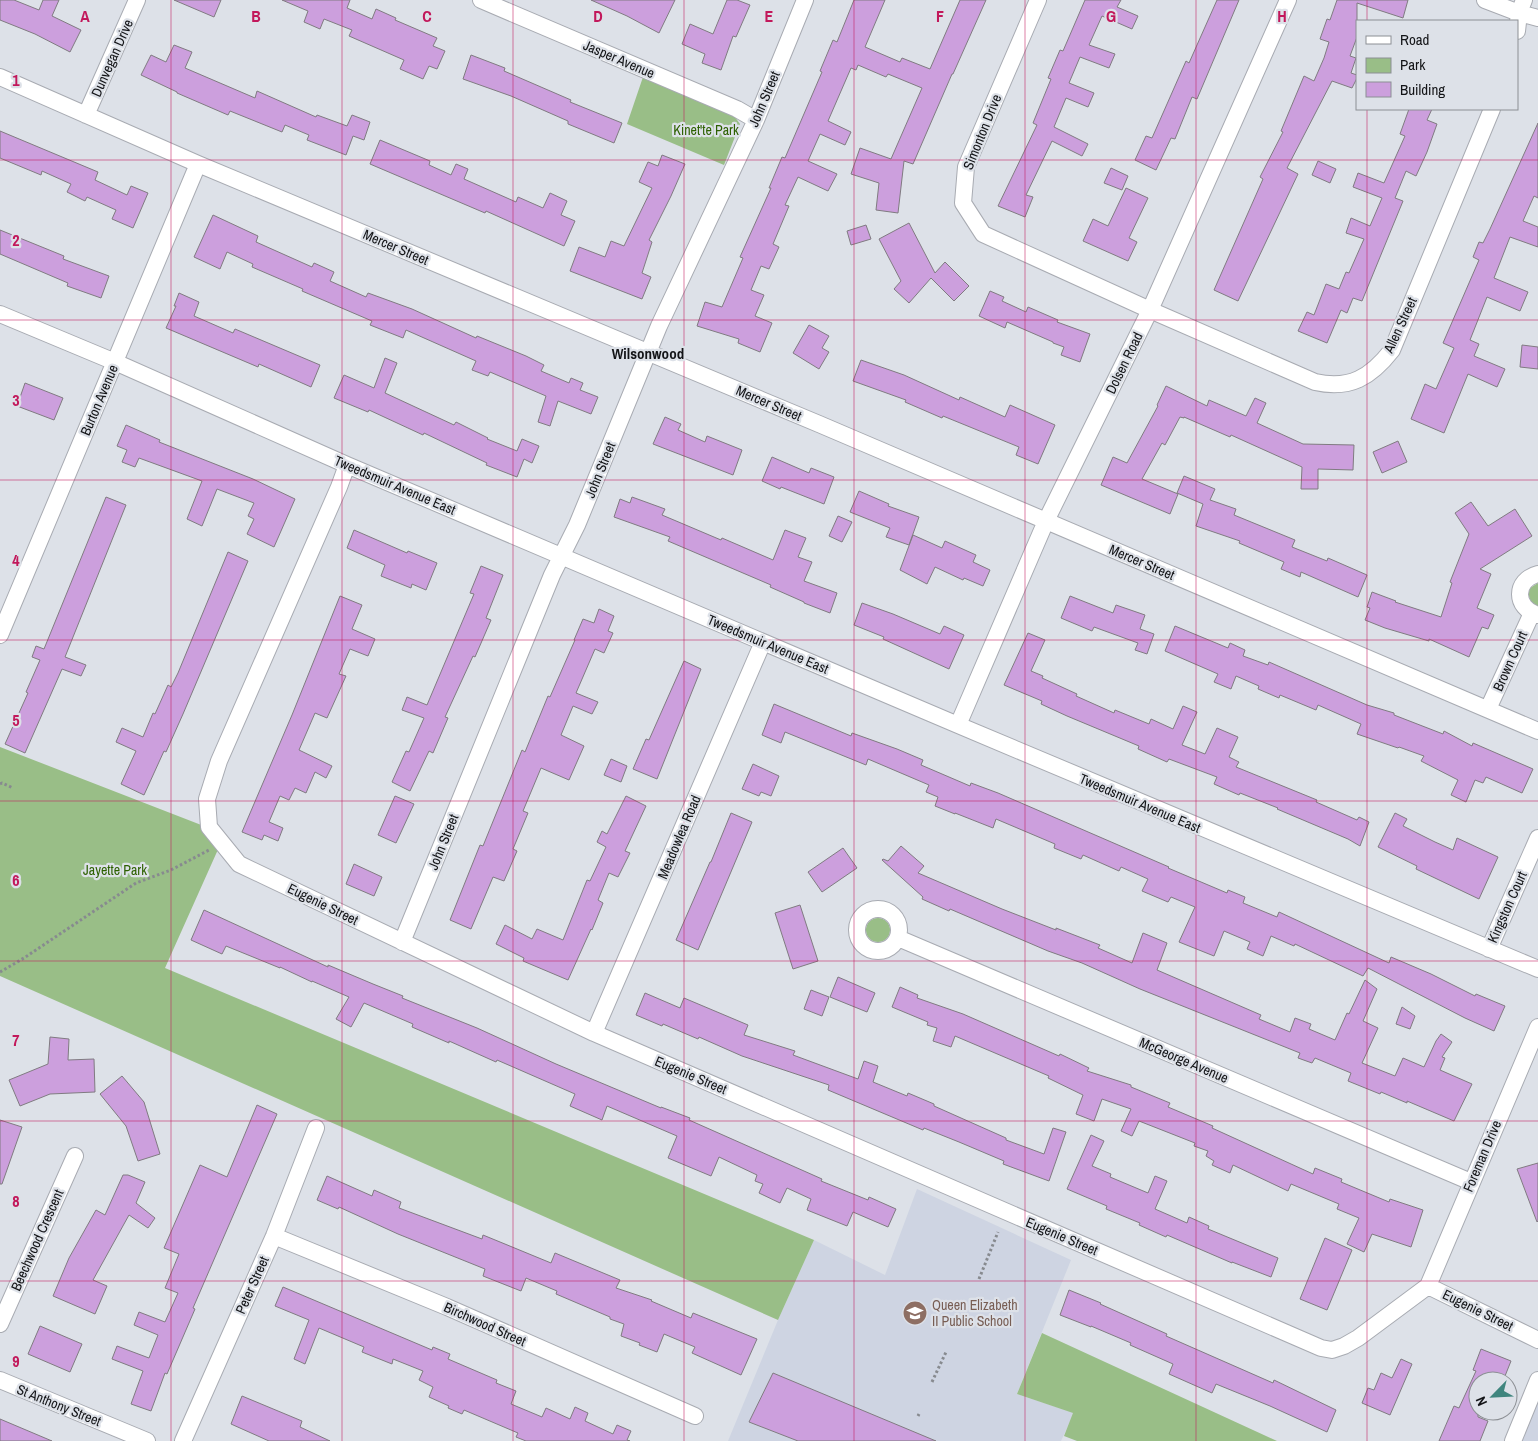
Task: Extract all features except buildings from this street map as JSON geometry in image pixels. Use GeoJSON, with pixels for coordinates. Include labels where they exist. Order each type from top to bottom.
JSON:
{"type":"FeatureCollection","features":[{"type":"Feature","properties":{"kind":"street","name":"Dunvegan Drive"},"geometry":{"type":"LineString","coordinates":[[86,115],[137,0]]}},
{"type":"Feature","properties":{"kind":"street","name":"Jasper Avenue"},"geometry":{"type":"LineString","coordinates":[[481,0],[737,110],[756,120]]}},
{"type":"Feature","properties":{"kind":"street","name":"John Street"},"geometry":{"type":"LineString","coordinates":[[402,942],[552,575],[577,525],[659,326],[756,120],[806,0]]}},
{"type":"Feature","properties":{"kind":"street","name":"Simonton Drive"},"geometry":{"type":"LineString","coordinates":[[1038,0],[966,167],[963,203],[983,234],[1150,310]]}},
{"type":"Feature","properties":{"kind":"street","name":"Dolsen Road"},"geometry":{"type":"LineString","coordinates":[[958,725],[1046,521],[1150,310],[1288,0]]}},
{"type":"Feature","properties":{"kind":"street"},"geometry":{"type":"LineString","coordinates":[[1485,0],[1522,7],[1538,18]]}},
{"type":"Feature","properties":{"kind":"street"},"geometry":{"type":"LineString","coordinates":[[1518,27],[1522,7]]}},
{"type":"Feature","properties":{"kind":"street","name":"Mercer Street"},"geometry":{"type":"LineString","coordinates":[[0,77],[198,164],[649,353],[1538,731]]}},
{"type":"Feature","properties":{"kind":"street","name":"Allen Street"},"geometry":{"type":"LineString","coordinates":[[1150,310],[1315,382],[1330,386],[1346,384],[1363,378],[1379,366],[1392,350],[1492,110]]}},
{"type":"Feature","properties":{"kind":"street","name":"Burton Avenue"},"geometry":{"type":"LineString","coordinates":[[0,635],[198,164]]}},
{"type":"Feature","properties":{"kind":"street","name":"Tweedsmuir Avenue East"},"geometry":{"type":"LineString","coordinates":[[0,314],[115,362],[346,465],[1538,969]]}},
{"type":"Feature","properties":{"kind":"street","name":"Eugenie Street"},"geometry":{"type":"LineString","coordinates":[[346,465],[339,487],[219,761],[207,799],[209,827],[240,864],[594,1033],[1321,1348],[1332,1350],[1358,1338],[1428,1286],[1538,1340]]}},
{"type":"Feature","properties":{"kind":"street","name":"Brown Court"},"geometry":{"type":"LineString","coordinates":[[1488,709],[1535,614],[1522,604],[1520,591],[1526,579],[1538,574]]}},
{"type":"Feature","properties":{"kind":"street","name":"Meadowlea Road"},"geometry":{"type":"LineString","coordinates":[[594,1033],[763,642]]}},
{"type":"Feature","properties":{"kind":"street","name":"Kingston Court"},"geometry":{"type":"LineString","coordinates":[[1489,949],[1538,838]]}},
{"type":"Feature","properties":{"kind":"street","name":"McGeorge Avenue"},"geometry":{"type":"LineString","coordinates":[[898,938],[1471,1182]]}},
{"type":"Feature","properties":{"kind":"street","name":"Foreman Drive"},"geometry":{"type":"LineString","coordinates":[[1428,1286],[1538,1027]]}},
{"type":"Feature","properties":{"kind":"street","name":"Peter Street"},"geometry":{"type":"LineString","coordinates":[[182,1441],[274,1236],[316,1128]]}},
{"type":"Feature","properties":{"kind":"street","name":"Beechwood Crescent"},"geometry":{"type":"LineString","coordinates":[[0,1324],[75,1156]]}},
{"type":"Feature","properties":{"kind":"street","name":"Birchwood Street"},"geometry":{"type":"LineString","coordinates":[[274,1236],[447,1307],[694,1416]]}},
{"type":"Feature","properties":{"kind":"street","name":"St Anthony Street"},"geometry":{"type":"LineString","coordinates":[[0,1380],[147,1441]]}},
{"type":"Feature","properties":{"kind":"street"},"geometry":{"type":"LineString","coordinates":[[1513,1441],[1538,1380]]}},
{"type":"Feature","properties":{"kind":"path"},"geometry":{"type":"LineString","coordinates":[[0,784],[2,783],[13,788]]}},
{"type":"Feature","properties":{"kind":"path"},"geometry":{"type":"LineString","coordinates":[[0,972],[136,883],[171,870],[222,842]]}},
{"type":"Feature","properties":{"kind":"path"},"geometry":{"type":"LineString","coordinates":[[979,1279],[998,1232]]}},
{"type":"Feature","properties":{"kind":"path"},"geometry":{"type":"LineString","coordinates":[[932,1382],[946,1352]]}},
{"type":"Feature","properties":{"kind":"shaded area","name":"Queen Elizabeth II Public School"},"geometry":{"type":"Polygon","coordinates":[[[917,1189],[1071,1260],[1017,1394],[1074,1413],[1061,1441],[728,1441],[778,1320],[814,1240],[885,1275],[917,1189]]]}},
{"type":"Feature","properties":{"kind":"shaded area"},"geometry":{"type":"Polygon","coordinates":[[[1538,1396],[1538,1441],[1518,1441],[1538,1396]]]}},
{"type":"Feature","properties":{"kind":"green space","name":"Kinet'te Park"},"geometry":{"type":"Polygon","coordinates":[[[643,77],[732,113],[740,124],[724,165],[627,124],[643,77]]]}},
{"type":"Feature","properties":{"kind":"green space"},"geometry":{"type":"Polygon","coordinates":[[[1538,583],[1538,606],[1531,602],[1529,594],[1530,588],[1538,583]]]}},
{"type":"Feature","properties":{"kind":"green space","name":"Jayette Park"},"geometry":{"type":"Polygon","coordinates":[[[0,747],[209,828],[220,845],[165,968],[814,1240],[778,1320],[0,976],[0,747]]]}},
{"type":"Feature","properties":{"kind":"green space"},"geometry":{"type":"Polygon","coordinates":[[[878,918],[886,922],[890,930],[886,938],[878,942],[870,938],[866,930],[870,922],[878,918]]]}},
{"type":"Feature","properties":{"kind":"green space"},"geometry":{"type":"Polygon","coordinates":[[[1042,1333],[1277,1441],[1077,1441],[1064,1436],[1073,1413],[1017,1394],[1042,1333]]]}},
{"type":"Feature","properties":{"kind":"place","name":"Queen Elizabeth II Public School"},"geometry":{"type":"Point","coordinates":[915,1313]}},
{"type":"Feature","properties":{"kind":"district","name":"Wilsonwood"},"geometry":{"type":"Point","coordinates":[648,354]}}]}
